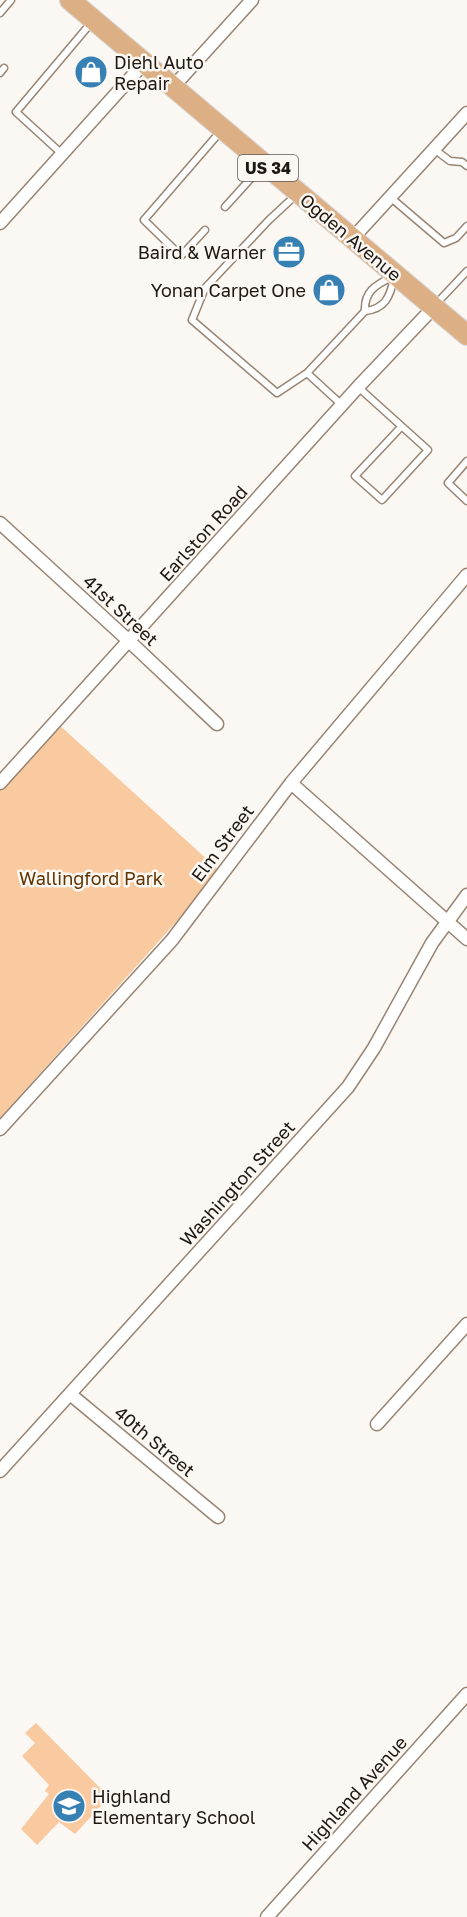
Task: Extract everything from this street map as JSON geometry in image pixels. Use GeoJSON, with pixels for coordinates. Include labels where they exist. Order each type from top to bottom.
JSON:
{"type":"FeatureCollection","features":[{"type":"Feature","properties":{"kind":"main road","name":"Ogden Avenue"},"geometry":{"type":"LineString","coordinates":[[70,0],[467,335]]}},
{"type":"Feature","properties":{"kind":"street"},"geometry":{"type":"LineString","coordinates":[[173,87],[252,0]]}},
{"type":"Feature","properties":{"kind":"street"},"geometry":{"type":"LineString","coordinates":[[0,223],[144,63]]}},
{"type":"Feature","properties":{"kind":"street"},"geometry":{"type":"LineString","coordinates":[[352,238],[467,113]]}},
{"type":"Feature","properties":{"kind":"street","name":"Earlston Road"},"geometry":{"type":"LineString","coordinates":[[0,783],[358,387],[434,307]]}},
{"type":"Feature","properties":{"kind":"street","name":"41st Street"},"geometry":{"type":"LineString","coordinates":[[0,524],[217,724]]}},
{"type":"Feature","properties":{"kind":"street","name":"Elm Street"},"geometry":{"type":"LineString","coordinates":[[0,1129],[172,939],[291,783],[467,575]]}},
{"type":"Feature","properties":{"kind":"street"},"geometry":{"type":"LineString","coordinates":[[291,783],[467,939]]}},
{"type":"Feature","properties":{"kind":"street","name":"Washington Street"},"geometry":{"type":"LineString","coordinates":[[0,1471],[348,1087],[374,1048],[432,943],[467,896]]}},
{"type":"Feature","properties":{"kind":"street"},"geometry":{"type":"LineString","coordinates":[[377,1424],[467,1324]]}},
{"type":"Feature","properties":{"kind":"street","name":"40th Street"},"geometry":{"type":"LineString","coordinates":[[70,1394],[218,1517]]}},
{"type":"Feature","properties":{"kind":"street","name":"Highland Avenue"},"geometry":{"type":"LineString","coordinates":[[267,1917],[467,1694]]}},
{"type":"Feature","properties":{"kind":"lane"},"geometry":{"type":"LineString","coordinates":[[0,13],[11,0]]}},
{"type":"Feature","properties":{"kind":"lane"},"geometry":{"type":"LineString","coordinates":[[62,154],[16,112],[93,20]]}},
{"type":"Feature","properties":{"kind":"lane"},"geometry":{"type":"LineString","coordinates":[[206,230],[182,256],[144,220],[223,129]]}},
{"type":"Feature","properties":{"kind":"lane"},"geometry":{"type":"LineString","coordinates":[[434,149],[450,161],[462,162],[467,166]]}},
{"type":"Feature","properties":{"kind":"lane"},"geometry":{"type":"LineString","coordinates":[[225,207],[264,164]]}},
{"type":"Feature","properties":{"kind":"lane"},"geometry":{"type":"LineString","coordinates":[[298,193],[269,220],[205,288],[192,320],[277,393],[307,373],[365,311],[377,310],[391,295],[395,275]]}},
{"type":"Feature","properties":{"kind":"lane"},"geometry":{"type":"LineString","coordinates":[[390,197],[444,243],[456,238],[467,226]]}},
{"type":"Feature","properties":{"kind":"lane"},"geometry":{"type":"LineString","coordinates":[[434,307],[467,271]]}},
{"type":"Feature","properties":{"kind":"lane"},"geometry":{"type":"LineString","coordinates":[[365,311],[364,299],[377,284],[395,275]]}},
{"type":"Feature","properties":{"kind":"lane"},"geometry":{"type":"LineString","coordinates":[[307,373],[342,405]]}},
{"type":"Feature","properties":{"kind":"lane"},"geometry":{"type":"LineString","coordinates":[[358,387],[428,450],[382,500],[355,476],[401,427]]}},
{"type":"Feature","properties":{"kind":"lane"},"geometry":{"type":"LineString","coordinates":[[467,461],[448,483],[467,501]]}},
{"type":"Feature","properties":{"kind":"green space","name":"Wallingford Park"},"geometry":{"type":"Polygon","coordinates":[[[57,723],[221,872],[0,1118],[0,786],[57,723]]]}},
{"type":"Feature","properties":{"kind":"green space"},"geometry":{"type":"Polygon","coordinates":[[[36,1723],[109,1797],[75,1834],[59,1822],[37,1845],[21,1829],[49,1794],[45,1791],[49,1785],[22,1756],[35,1743],[25,1733],[36,1723]]]}},
{"type":"Feature","properties":{"kind":"place","name":"Diehl Auto Repair"},"geometry":{"type":"Point","coordinates":[91,72]}},
{"type":"Feature","properties":{"kind":"place","name":"Baird & Warner"},"geometry":{"type":"Point","coordinates":[289,252]}},
{"type":"Feature","properties":{"kind":"place","name":"Yonan Carpet One"},"geometry":{"type":"Point","coordinates":[329,290]}},
{"type":"Feature","properties":{"kind":"place","name":"Highland Elementary School"},"geometry":{"type":"Point","coordinates":[69,1806]}}]}
